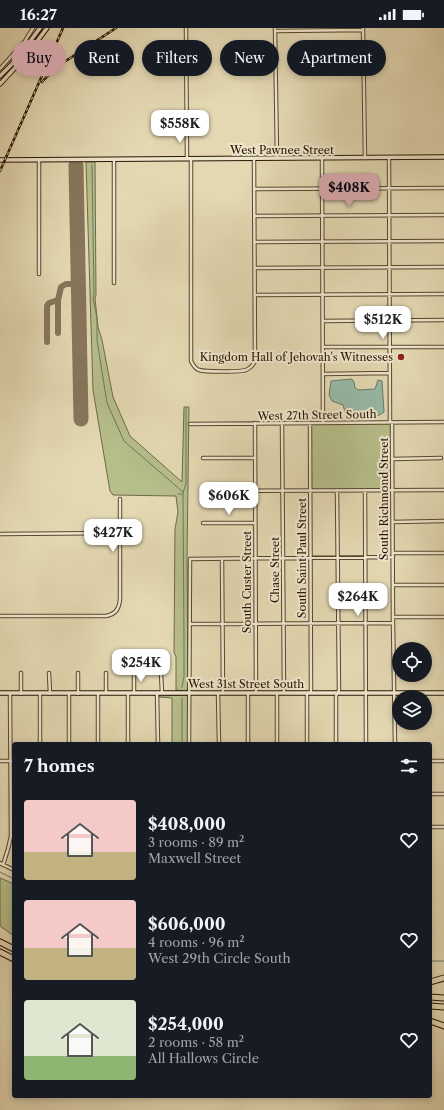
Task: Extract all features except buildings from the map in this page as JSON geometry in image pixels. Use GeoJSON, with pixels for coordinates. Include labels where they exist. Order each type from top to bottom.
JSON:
{"type":"FeatureCollection","features":[{"type":"Feature","properties":{"kind":"highway"},"geometry":{"type":"LineString","coordinates":[[0,942],[12,948]]}},
{"type":"Feature","properties":{"kind":"highway"},"geometry":{"type":"LineString","coordinates":[[0,953],[12,958]]}},
{"type":"Feature","properties":{"kind":"highway"},"geometry":{"type":"LineString","coordinates":[[432,981],[444,978]]}},
{"type":"Feature","properties":{"kind":"highway"},"geometry":{"type":"LineString","coordinates":[[432,997],[444,998]]}},
{"type":"Feature","properties":{"kind":"highway"},"geometry":{"type":"LineString","coordinates":[[432,1006],[444,1006]]}},
{"type":"Feature","properties":{"kind":"highway"},"geometry":{"type":"LineString","coordinates":[[432,1022],[444,1026]]}},
{"type":"Feature","properties":{"kind":"main road"},"geometry":{"type":"LineString","coordinates":[[0,76],[17,59],[40,28]]}},
{"type":"Feature","properties":{"kind":"main road"},"geometry":{"type":"LineString","coordinates":[[0,84],[26,56],[47,28]]}},
{"type":"Feature","properties":{"kind":"main road","name":"West Pawnee Street"},"geometry":{"type":"LineString","coordinates":[[0,160],[444,157]]}},
{"type":"Feature","properties":{"kind":"main road","name":"West 31st Street South"},"geometry":{"type":"LineString","coordinates":[[0,694],[392,693]]}},
{"type":"Feature","properties":{"kind":"main road","name":"West 31st Street South"},"geometry":{"type":"LineString","coordinates":[[432,693],[444,693]]}},
{"type":"Feature","properties":{"kind":"street"},"geometry":{"type":"LineString","coordinates":[[0,69],[25,41],[33,28]]}},
{"type":"Feature","properties":{"kind":"street"},"geometry":{"type":"LineString","coordinates":[[186,28],[191,358],[195,368],[200,370],[244,371],[252,366],[255,358],[254,159]]}},
{"type":"Feature","properties":{"kind":"street"},"geometry":{"type":"LineString","coordinates":[[277,159],[275,30],[363,29],[365,158]]}},
{"type":"Feature","properties":{"kind":"street"},"geometry":{"type":"LineString","coordinates":[[322,158],[323,423]]}},
{"type":"Feature","properties":{"kind":"street","name":"South Richmond Street"},"geometry":{"type":"LineString","coordinates":[[389,158],[389,294],[394,690]]}},
{"type":"Feature","properties":{"kind":"street"},"geometry":{"type":"LineString","coordinates":[[39,160],[39,274]]}},
{"type":"Feature","properties":{"kind":"street"},"geometry":{"type":"LineString","coordinates":[[114,160],[114,283]]}},
{"type":"Feature","properties":{"kind":"street"},"geometry":{"type":"LineString","coordinates":[[255,189],[444,188]]}},
{"type":"Feature","properties":{"kind":"street"},"geometry":{"type":"LineString","coordinates":[[255,216],[444,215]]}},
{"type":"Feature","properties":{"kind":"street"},"geometry":{"type":"LineString","coordinates":[[255,242],[444,241]]}},
{"type":"Feature","properties":{"kind":"street"},"geometry":{"type":"LineString","coordinates":[[255,268],[444,267]]}},
{"type":"Feature","properties":{"kind":"street"},"geometry":{"type":"LineString","coordinates":[[255,295],[444,294]]}},
{"type":"Feature","properties":{"kind":"street"},"geometry":{"type":"LineString","coordinates":[[323,321],[444,320]]}},
{"type":"Feature","properties":{"kind":"street"},"geometry":{"type":"LineString","coordinates":[[323,347],[444,347]]}},
{"type":"Feature","properties":{"kind":"street"},"geometry":{"type":"LineString","coordinates":[[323,374],[390,373]]}},
{"type":"Feature","properties":{"kind":"street","name":"West 27th Street South"},"geometry":{"type":"LineString","coordinates":[[190,424],[444,422]]}},
{"type":"Feature","properties":{"kind":"street","name":"Chase Street"},"geometry":{"type":"LineString","coordinates":[[282,423],[284,693]]}},
{"type":"Feature","properties":{"kind":"street","name":"South Saint Paul Street"},"geometry":{"type":"LineString","coordinates":[[307,742],[311,624],[310,423]]}},
{"type":"Feature","properties":{"kind":"street","name":"South Custer Street"},"geometry":{"type":"LineString","coordinates":[[255,424],[256,693]]}},
{"type":"Feature","properties":{"kind":"street"},"geometry":{"type":"LineString","coordinates":[[203,458],[255,458]]}},
{"type":"Feature","properties":{"kind":"street"},"geometry":{"type":"LineString","coordinates":[[392,459],[441,458]]}},
{"type":"Feature","properties":{"kind":"street"},"geometry":{"type":"LineString","coordinates":[[336,742],[336,696],[338,693],[337,490]]}},
{"type":"Feature","properties":{"kind":"street"},"geometry":{"type":"LineString","coordinates":[[365,490],[366,742]]}},
{"type":"Feature","properties":{"kind":"street"},"geometry":{"type":"LineString","coordinates":[[204,491],[444,490]]}},
{"type":"Feature","properties":{"kind":"street"},"geometry":{"type":"LineString","coordinates":[[0,616],[106,616],[117,611],[120,599],[120,498]]}},
{"type":"Feature","properties":{"kind":"street"},"geometry":{"type":"LineString","coordinates":[[392,522],[444,521]]}},
{"type":"Feature","properties":{"kind":"street"},"geometry":{"type":"LineString","coordinates":[[203,524],[255,523]]}},
{"type":"Feature","properties":{"kind":"street"},"geometry":{"type":"LineString","coordinates":[[0,534],[120,534]]}},
{"type":"Feature","properties":{"kind":"street"},"geometry":{"type":"LineString","coordinates":[[393,553],[444,553]]}},
{"type":"Feature","properties":{"kind":"street"},"geometry":{"type":"LineString","coordinates":[[190,742],[190,558],[393,557]]}},
{"type":"Feature","properties":{"kind":"street"},"geometry":{"type":"LineString","coordinates":[[222,558],[223,693]]}},
{"type":"Feature","properties":{"kind":"street"},"geometry":{"type":"LineString","coordinates":[[393,585],[444,585]]}},
{"type":"Feature","properties":{"kind":"street"},"geometry":{"type":"LineString","coordinates":[[393,617],[444,617]]}},
{"type":"Feature","properties":{"kind":"street"},"geometry":{"type":"LineString","coordinates":[[190,624],[393,623]]}},
{"type":"Feature","properties":{"kind":"street"},"geometry":{"type":"LineString","coordinates":[[21,673],[21,694]]}},
{"type":"Feature","properties":{"kind":"street"},"geometry":{"type":"LineString","coordinates":[[49,673],[50,694]]}},
{"type":"Feature","properties":{"kind":"street"},"geometry":{"type":"LineString","coordinates":[[78,673],[78,694]]}},
{"type":"Feature","properties":{"kind":"street"},"geometry":{"type":"LineString","coordinates":[[106,673],[106,694]]}},
{"type":"Feature","properties":{"kind":"street"},"geometry":{"type":"LineString","coordinates":[[134,673],[134,693]]}},
{"type":"Feature","properties":{"kind":"street"},"geometry":{"type":"LineString","coordinates":[[158,742],[161,673]]}},
{"type":"Feature","properties":{"kind":"street"},"geometry":{"type":"LineString","coordinates":[[218,693],[219,742]]}},
{"type":"Feature","properties":{"kind":"street"},"geometry":{"type":"LineString","coordinates":[[248,693],[248,742]]}},
{"type":"Feature","properties":{"kind":"street"},"geometry":{"type":"LineString","coordinates":[[277,693],[277,742]]}},
{"type":"Feature","properties":{"kind":"street"},"geometry":{"type":"LineString","coordinates":[[10,694],[12,761],[11,836],[8,851],[1,864],[12,869]]}},
{"type":"Feature","properties":{"kind":"street"},"geometry":{"type":"LineString","coordinates":[[40,694],[40,742]]}},
{"type":"Feature","properties":{"kind":"street"},"geometry":{"type":"LineString","coordinates":[[69,694],[69,742]]}},
{"type":"Feature","properties":{"kind":"street"},"geometry":{"type":"LineString","coordinates":[[98,694],[98,742]]}},
{"type":"Feature","properties":{"kind":"street"},"geometry":{"type":"LineString","coordinates":[[128,694],[128,742]]}},
{"type":"Feature","properties":{"kind":"street","name":"South Richmond Street"},"geometry":{"type":"LineString","coordinates":[[395,730],[395,742]]}},
{"type":"Feature","properties":{"kind":"street"},"geometry":{"type":"LineString","coordinates":[[0,762],[12,761]]}},
{"type":"Feature","properties":{"kind":"street"},"geometry":{"type":"LineString","coordinates":[[432,761],[443,761]]}},
{"type":"Feature","properties":{"kind":"street"},"geometry":{"type":"LineString","coordinates":[[432,794],[444,794]]}},
{"type":"Feature","properties":{"kind":"street"},"geometry":{"type":"LineString","coordinates":[[432,827],[444,827]]}},
{"type":"Feature","properties":{"kind":"green space"},"geometry":{"type":"Polygon","coordinates":[[[86,162],[95,162],[95,298],[98,327],[113,397],[130,436],[182,482],[184,407],[189,407],[187,558],[188,688],[186,691],[176,690],[176,657],[174,652],[175,529],[178,512],[176,496],[113,495],[110,491],[93,390],[86,162]]]}},
{"type":"Feature","properties":{"kind":"green space"},"geometry":{"type":"Polygon","coordinates":[[[392,422],[392,490],[310,491],[310,423],[392,422]]]}},
{"type":"Feature","properties":{"kind":"green space"},"geometry":{"type":"Polygon","coordinates":[[[186,695],[188,697],[188,742],[172,742],[172,698],[159,696],[186,695]]]}},
{"type":"Feature","properties":{"kind":"green space"},"geometry":{"type":"Polygon","coordinates":[[[0,878],[12,883],[12,935],[0,926],[0,878]]]}},
{"type":"Feature","properties":{"kind":"shaded area"},"geometry":{"type":"Polygon","coordinates":[[[352,379],[355,388],[358,390],[375,389],[378,380],[382,381],[384,412],[380,415],[372,417],[349,417],[346,415],[343,405],[332,401],[329,395],[331,381],[352,379]]]}},
{"type":"Feature","properties":{"kind":"waterway"},"geometry":{"type":"LineString","coordinates":[[92,165],[93,298],[97,318],[97,340],[107,403],[124,441],[183,492]]}},
{"type":"Feature","properties":{"kind":"waterway"},"geometry":{"type":"LineString","coordinates":[[182,687],[184,677],[183,493],[186,483],[186,408]]}},
{"type":"Feature","properties":{"kind":"waterway"},"geometry":{"type":"LineString","coordinates":[[178,494],[183,494]]}},
{"type":"Feature","properties":{"kind":"waterway"},"geometry":{"type":"LineString","coordinates":[[182,698],[182,742]]}},
{"type":"Feature","properties":{"kind":"waterway"},"geometry":{"type":"LineString","coordinates":[[0,872],[12,878]]}},
{"type":"Feature","properties":{"kind":"waterway"},"geometry":{"type":"LineString","coordinates":[[432,961],[444,961]]}},
{"type":"Feature","properties":{"kind":"taxiway"},"geometry":{"type":"LineString","coordinates":[[58,333],[58,300],[61,287],[66,284],[78,284]]}},
{"type":"Feature","properties":{"kind":"taxiway"},"geometry":{"type":"LineString","coordinates":[[47,342],[47,306],[49,303],[58,300]]}},
{"type":"Feature","properties":{"kind":"runway"},"geometry":{"type":"LineString","coordinates":[[76,165],[81,419]]}},
{"type":"Feature","properties":{"kind":"railway"},"geometry":{"type":"LineString","coordinates":[[0,171],[63,28]]}},
{"type":"Feature","properties":{"kind":"railway"},"geometry":{"type":"LineString","coordinates":[[42,82],[55,68],[116,28]]}},
{"type":"Feature","properties":{"kind":"place","name":"Kingdom Hall of Jehovah's Witnesses"},"geometry":{"type":"Point","coordinates":[401,357]}}]}
